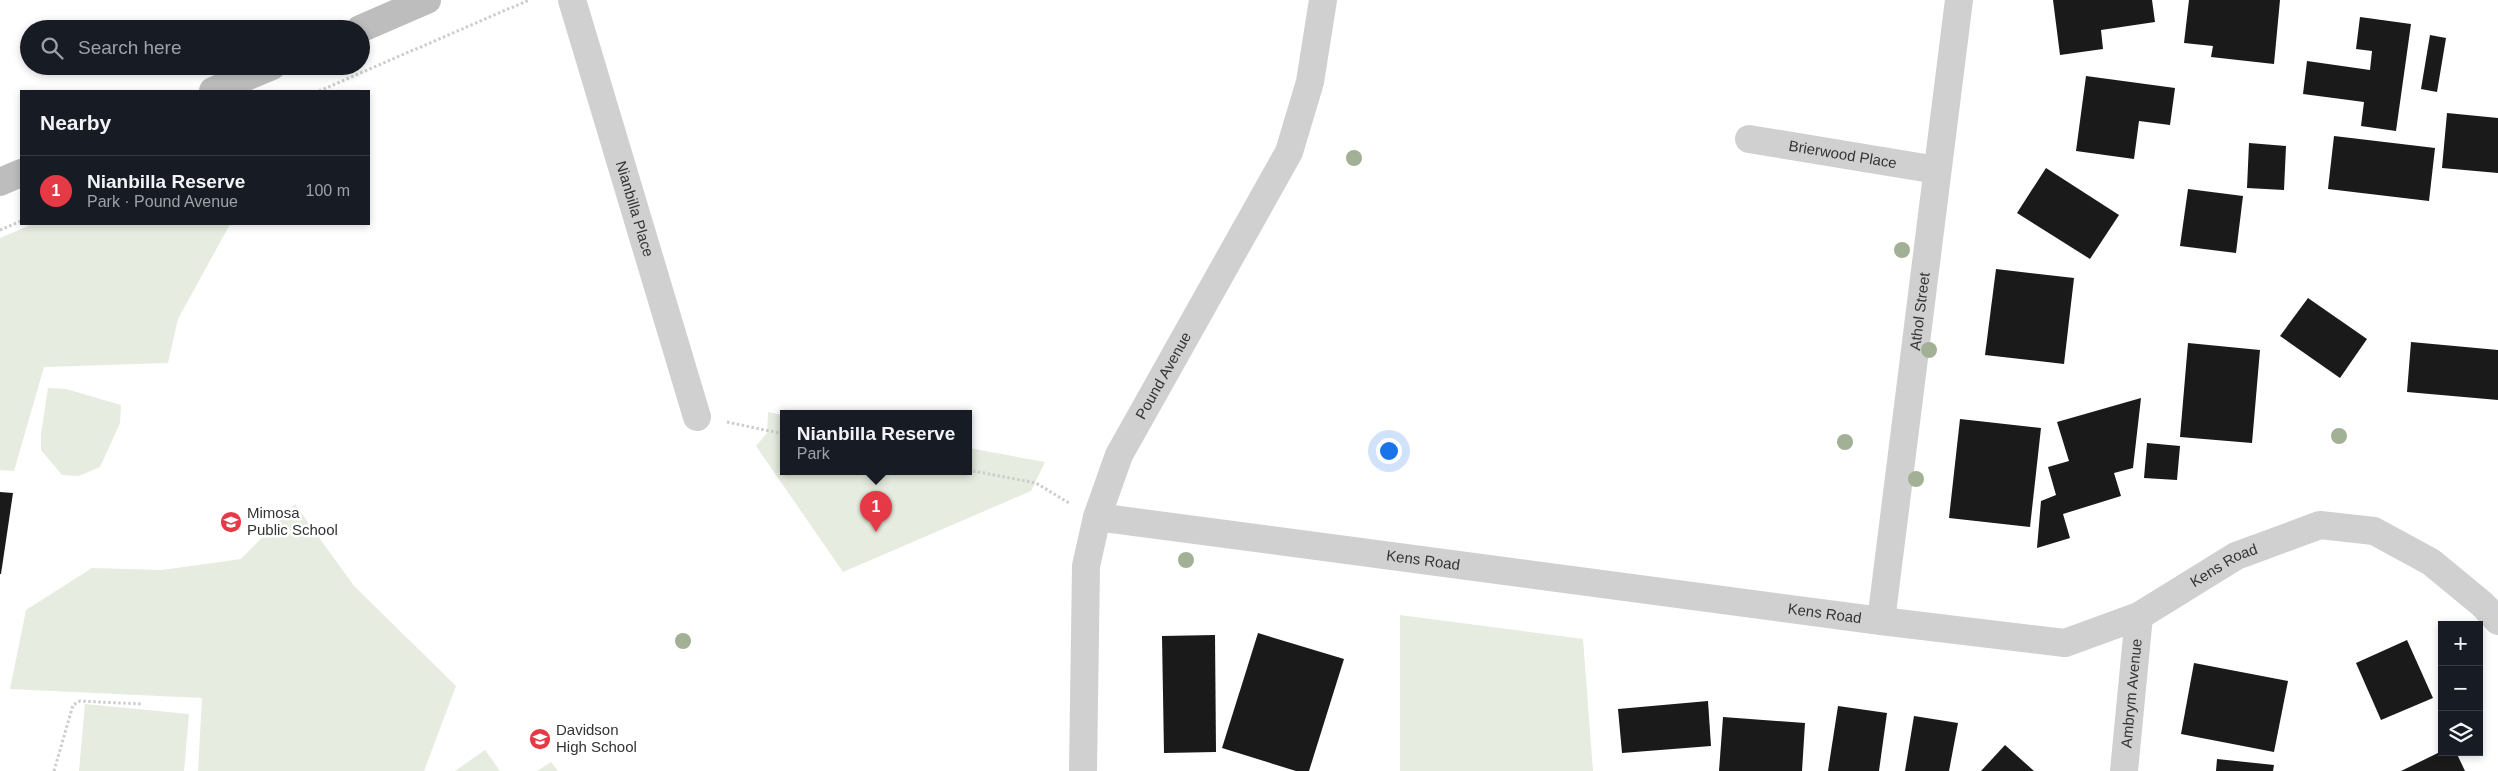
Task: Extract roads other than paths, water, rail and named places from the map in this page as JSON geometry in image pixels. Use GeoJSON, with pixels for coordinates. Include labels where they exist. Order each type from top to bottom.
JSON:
{"type":"FeatureCollection","features":[{"type":"Feature","properties":{"kind":"street"},"geometry":{"type":"LineString","coordinates":[[370,25],[427,0]]}},
{"type":"Feature","properties":{"kind":"street","name":"Nianbilla Place"},"geometry":{"type":"LineString","coordinates":[[572,0],[697,416]]}},
{"type":"Feature","properties":{"kind":"street","name":"Pound Avenue"},"geometry":{"type":"LineString","coordinates":[[1083,771],[1086,566],[1097,517],[1119,455],[1289,152],[1310,82],[1323,0]]}},
{"type":"Feature","properties":{"kind":"street","name":"Athol Street"},"geometry":{"type":"LineString","coordinates":[[1881,621],[1959,0]]}},
{"type":"Feature","properties":{"kind":"street"},"geometry":{"type":"LineString","coordinates":[[215,90],[251,75]]}},
{"type":"Feature","properties":{"kind":"street","name":"Brierwood Place"},"geometry":{"type":"LineString","coordinates":[[1750,139],[1937,170]]}},
{"type":"Feature","properties":{"kind":"street"},"geometry":{"type":"LineString","coordinates":[[0,182],[20,173]]}},
{"type":"Feature","properties":{"kind":"street","name":"Kens Road"},"geometry":{"type":"LineString","coordinates":[[1097,517],[1881,621],[2065,643],[2139,616],[2236,556],[2320,526],[2374,531],[2431,562],[2482,604],[2498,621]]}},
{"type":"Feature","properties":{"kind":"street","name":"Ambrym Avenue"},"geometry":{"type":"LineString","coordinates":[[2124,771],[2139,616]]}},
{"type":"Feature","properties":{"kind":"place","name":"Mimosa Public School"},"geometry":{"type":"Point","coordinates":[231,522]}},
{"type":"Feature","properties":{"kind":"place","name":"Nianbilla Reserve"},"geometry":{"type":"Point","coordinates":[876,532]}},
{"type":"Feature","properties":{"kind":"place","name":"Davidson High School"},"geometry":{"type":"Point","coordinates":[540,739]}}]}
